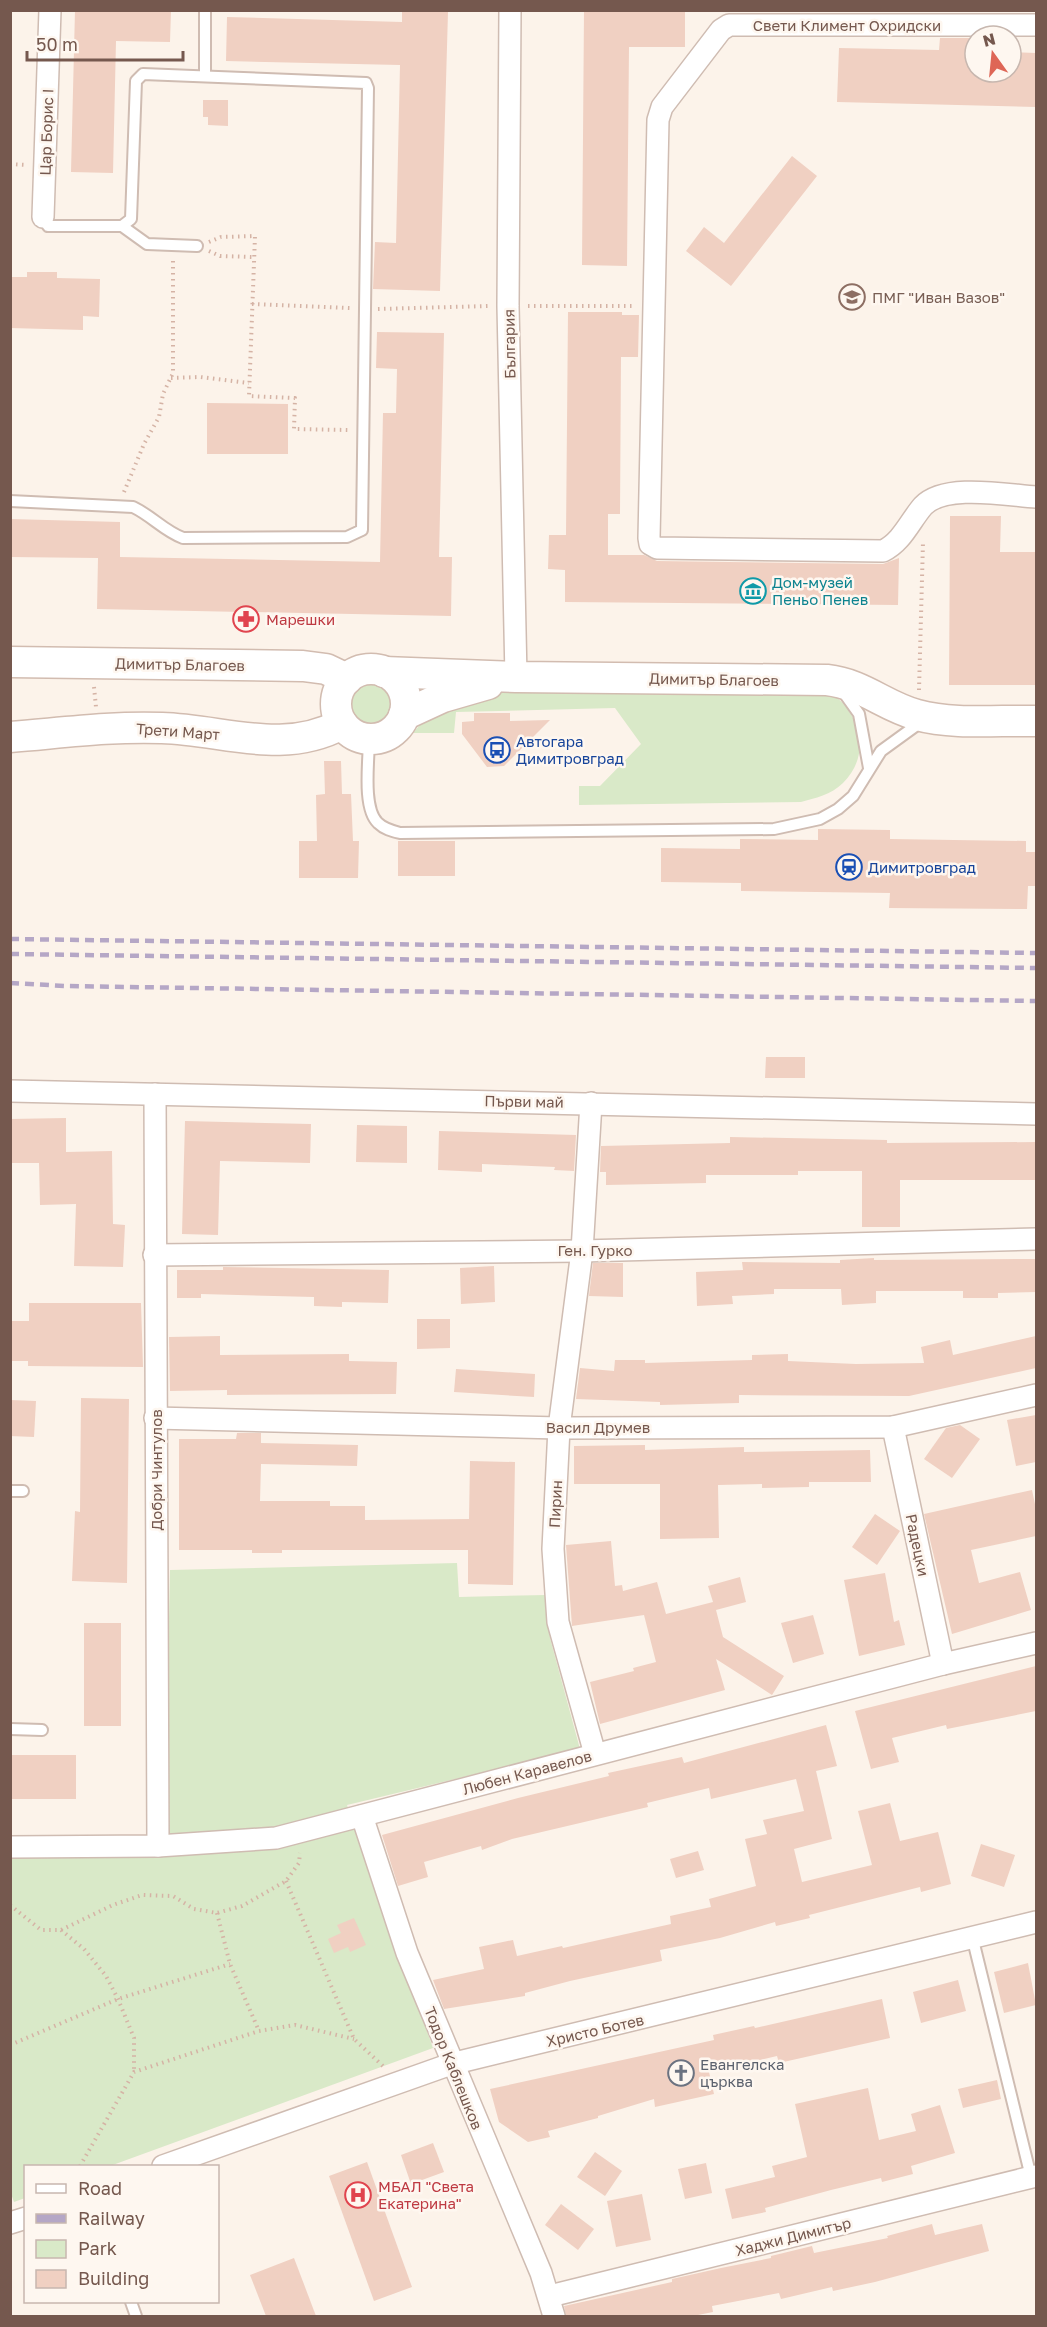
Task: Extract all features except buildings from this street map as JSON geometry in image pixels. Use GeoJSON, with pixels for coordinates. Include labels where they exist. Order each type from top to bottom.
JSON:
{"type":"FeatureCollection","features":[{"type":"Feature","properties":{"kind":"street","name":"Цар Борис I"},"geometry":{"type":"LineString","coordinates":[[43,217],[50,10]]}},
{"type":"Feature","properties":{"kind":"street","name":"България"},"geometry":{"type":"LineString","coordinates":[[510,10],[508,306],[516,677]]}},
{"type":"Feature","properties":{"kind":"street","name":"Свети Климент Охридски"},"geometry":{"type":"LineString","coordinates":[[924,505],[892,547],[883,551],[657,548],[650,544],[659,112],[721,30],[729,25],[1036,25]]}},
{"type":"Feature","properties":{"kind":"street"},"geometry":{"type":"LineString","coordinates":[[924,505],[946,492],[1036,497]]}},
{"type":"Feature","properties":{"kind":"street","name":"Димитър Благоев"},"geometry":{"type":"LineString","coordinates":[[10,662],[303,666],[326,669],[347,679]]}},
{"type":"Feature","properties":{"kind":"street"},"geometry":{"type":"LineString","coordinates":[[364,670],[384,672],[395,679],[403,689],[406,702],[404,715],[393,731],[382,738],[357,737],[342,724],[337,715],[338,691],[347,679],[364,670]]}},
{"type":"Feature","properties":{"kind":"street","name":"Димитър Благоев"},"geometry":{"type":"LineString","coordinates":[[384,672],[516,677],[827,680],[856,686],[914,714],[927,708],[1036,721]]}},
{"type":"Feature","properties":{"kind":"street"},"geometry":{"type":"LineString","coordinates":[[404,715],[443,697],[516,677]]}},
{"type":"Feature","properties":{"kind":"street","name":"Трети Март"},"geometry":{"type":"LineString","coordinates":[[10,737],[99,729],[184,729],[278,741],[307,739],[342,724]]}},
{"type":"Feature","properties":{"kind":"street","name":"Първи май"},"geometry":{"type":"LineString","coordinates":[[10,1091],[1036,1114]]}},
{"type":"Feature","properties":{"kind":"street","name":"Добри Чинтулов"},"geometry":{"type":"LineString","coordinates":[[155,1094],[158,1846]]}},
{"type":"Feature","properties":{"kind":"street","name":"Пирин"},"geometry":{"type":"LineString","coordinates":[[591,1103],[582,1251],[559,1428],[553,1549],[558,1622],[595,1754]]}},
{"type":"Feature","properties":{"kind":"street","name":"Ген. Гурко"},"geometry":{"type":"LineString","coordinates":[[154,1255],[582,1251],[1036,1239]]}},
{"type":"Feature","properties":{"kind":"street","name":"Васил Друмев"},"geometry":{"type":"LineString","coordinates":[[155,1418],[559,1428],[892,1427],[1036,1395]]}},
{"type":"Feature","properties":{"kind":"street","name":"Радецки"},"geometry":{"type":"LineString","coordinates":[[892,1427],[943,1664]]}},
{"type":"Feature","properties":{"kind":"street","name":"Любен Каравелов"},"geometry":{"type":"LineString","coordinates":[[10,1847],[158,1846],[276,1838],[943,1664],[1036,1643]]}},
{"type":"Feature","properties":{"kind":"street","name":"Тодор Каблешков"},"geometry":{"type":"LineString","coordinates":[[362,1816],[407,1953],[549,2295],[554,2316]]}},
{"type":"Feature","properties":{"kind":"street","name":"Христо Ботев"},"geometry":{"type":"LineString","coordinates":[[166,2165],[452,2064],[1036,1922]]}},
{"type":"Feature","properties":{"kind":"street","name":"Хаджи Димитър"},"geometry":{"type":"LineString","coordinates":[[549,2295],[1034,2177]]}},
{"type":"Feature","properties":{"kind":"lane"},"geometry":{"type":"LineString","coordinates":[[206,10],[206,76]]}},
{"type":"Feature","properties":{"kind":"lane"},"geometry":{"type":"LineString","coordinates":[[10,501],[133,507],[147,514],[169,533],[183,538],[356,535],[362,530],[367,309],[368,88],[366,83],[143,74],[137,77],[131,219],[122,226]]}},
{"type":"Feature","properties":{"kind":"lane"},"geometry":{"type":"LineString","coordinates":[[43,217],[48,226],[122,226],[147,244],[197,246]]}},
{"type":"Feature","properties":{"kind":"lane"},"geometry":{"type":"LineString","coordinates":[[827,680],[841,690],[858,714],[869,768]]}},
{"type":"Feature","properties":{"kind":"lane"},"geometry":{"type":"LineString","coordinates":[[369,739],[368,786],[372,814],[378,823],[400,833],[774,829],[820,819],[838,808],[853,796],[881,751],[927,708]]}},
{"type":"Feature","properties":{"kind":"lane"},"geometry":{"type":"LineString","coordinates":[[10,1491],[23,1491]]}},
{"type":"Feature","properties":{"kind":"lane"},"geometry":{"type":"LineString","coordinates":[[10,1729],[42,1730]]}},
{"type":"Feature","properties":{"kind":"lane"},"geometry":{"type":"LineString","coordinates":[[972,1936],[1034,2177]]}},
{"type":"Feature","properties":{"kind":"path"},"geometry":{"type":"LineString","coordinates":[[197,246],[221,237],[255,236],[249,396],[295,398],[294,429],[364,431]]}},
{"type":"Feature","properties":{"kind":"path"},"geometry":{"type":"LineString","coordinates":[[118,507],[144,444],[159,417],[163,394],[171,378],[173,245]]}},
{"type":"Feature","properties":{"kind":"path"},"geometry":{"type":"LineString","coordinates":[[197,246],[220,256],[254,257]]}},
{"type":"Feature","properties":{"kind":"path"},"geometry":{"type":"LineString","coordinates":[[252,304],[367,309]]}},
{"type":"Feature","properties":{"kind":"path"},"geometry":{"type":"LineString","coordinates":[[171,378],[200,377],[249,383]]}},
{"type":"Feature","properties":{"kind":"path"},"geometry":{"type":"LineString","coordinates":[[924,505],[919,692],[927,708]]}},
{"type":"Feature","properties":{"kind":"path"},"geometry":{"type":"LineString","coordinates":[[91,663],[99,729]]}},
{"type":"Feature","properties":{"kind":"path"},"geometry":{"type":"LineString","coordinates":[[10,1905],[41,1930],[61,1930],[113,1905],[142,1895],[173,1896],[194,1910],[217,1913],[242,1906],[286,1881],[299,1863],[303,1831]]}},
{"type":"Feature","properties":{"kind":"path"},"geometry":{"type":"LineString","coordinates":[[286,1881],[354,2039],[400,2081]]}},
{"type":"Feature","properties":{"kind":"path"},"geometry":{"type":"LineString","coordinates":[[217,1913],[230,1964],[259,2031]]}},
{"type":"Feature","properties":{"kind":"path"},"geometry":{"type":"LineString","coordinates":[[61,1930],[84,1949],[106,1977],[134,2038],[134,2072],[81,2165]]}},
{"type":"Feature","properties":{"kind":"path"},"geometry":{"type":"LineString","coordinates":[[10,2045],[118,1999],[230,1964]]}},
{"type":"Feature","properties":{"kind":"path"},"geometry":{"type":"LineString","coordinates":[[134,2072],[259,2031],[295,2025],[354,2039]]}},
{"type":"Feature","properties":{"kind":"green space"},"geometry":{"type":"Polygon","coordinates":[[[370,683],[378,684],[385,689],[390,696],[390,712],[385,719],[378,724],[370,725],[362,724],[355,719],[350,712],[349,704],[350,696],[355,689],[362,684],[370,683]]]}},
{"type":"Feature","properties":{"kind":"green space"},"geometry":{"type":"Polygon","coordinates":[[[827,690],[848,709],[854,721],[859,733],[858,759],[852,771],[838,787],[823,796],[801,802],[579,805],[579,786],[600,786],[641,744],[615,708],[456,712],[454,733],[413,733],[429,714],[498,691],[827,690]]]}},
{"type":"Feature","properties":{"kind":"green space"},"geometry":{"type":"Polygon","coordinates":[[[457,1563],[459,1597],[546,1595],[550,1638],[580,1749],[347,1805],[433,2048],[113,2165],[24,2165],[24,2198],[14,2202],[10,2191],[10,1855],[164,1855],[170,1570],[457,1563]]]}},
{"type":"Feature","properties":{"kind":"railway"},"geometry":{"type":"LineString","coordinates":[[10,939],[1036,953]]}},
{"type":"Feature","properties":{"kind":"railway"},"geometry":{"type":"LineString","coordinates":[[10,954],[1036,968]]}},
{"type":"Feature","properties":{"kind":"railway"},"geometry":{"type":"LineString","coordinates":[[10,983],[66,986],[1036,1001]]}},
{"type":"Feature","properties":{"kind":"place","name":"ПМГ \"Иван Вазов\""},"geometry":{"type":"Point","coordinates":[852,297]}},
{"type":"Feature","properties":{"kind":"place","name":"Дом-музей Пеньо Пенев"},"geometry":{"type":"Point","coordinates":[753,591]}},
{"type":"Feature","properties":{"kind":"place","name":"Марешки"},"geometry":{"type":"Point","coordinates":[246,619]}},
{"type":"Feature","properties":{"kind":"place","name":"Автогара Димитровград"},"geometry":{"type":"Point","coordinates":[497,750]}},
{"type":"Feature","properties":{"kind":"place","name":"Димитровград"},"geometry":{"type":"Point","coordinates":[849,867]}},
{"type":"Feature","properties":{"kind":"place","name":"Евангелска църква"},"geometry":{"type":"Point","coordinates":[681,2073]}},
{"type":"Feature","properties":{"kind":"place","name":"МБАЛ \"Света Екатерина\""},"geometry":{"type":"Point","coordinates":[358,2195]}}]}
